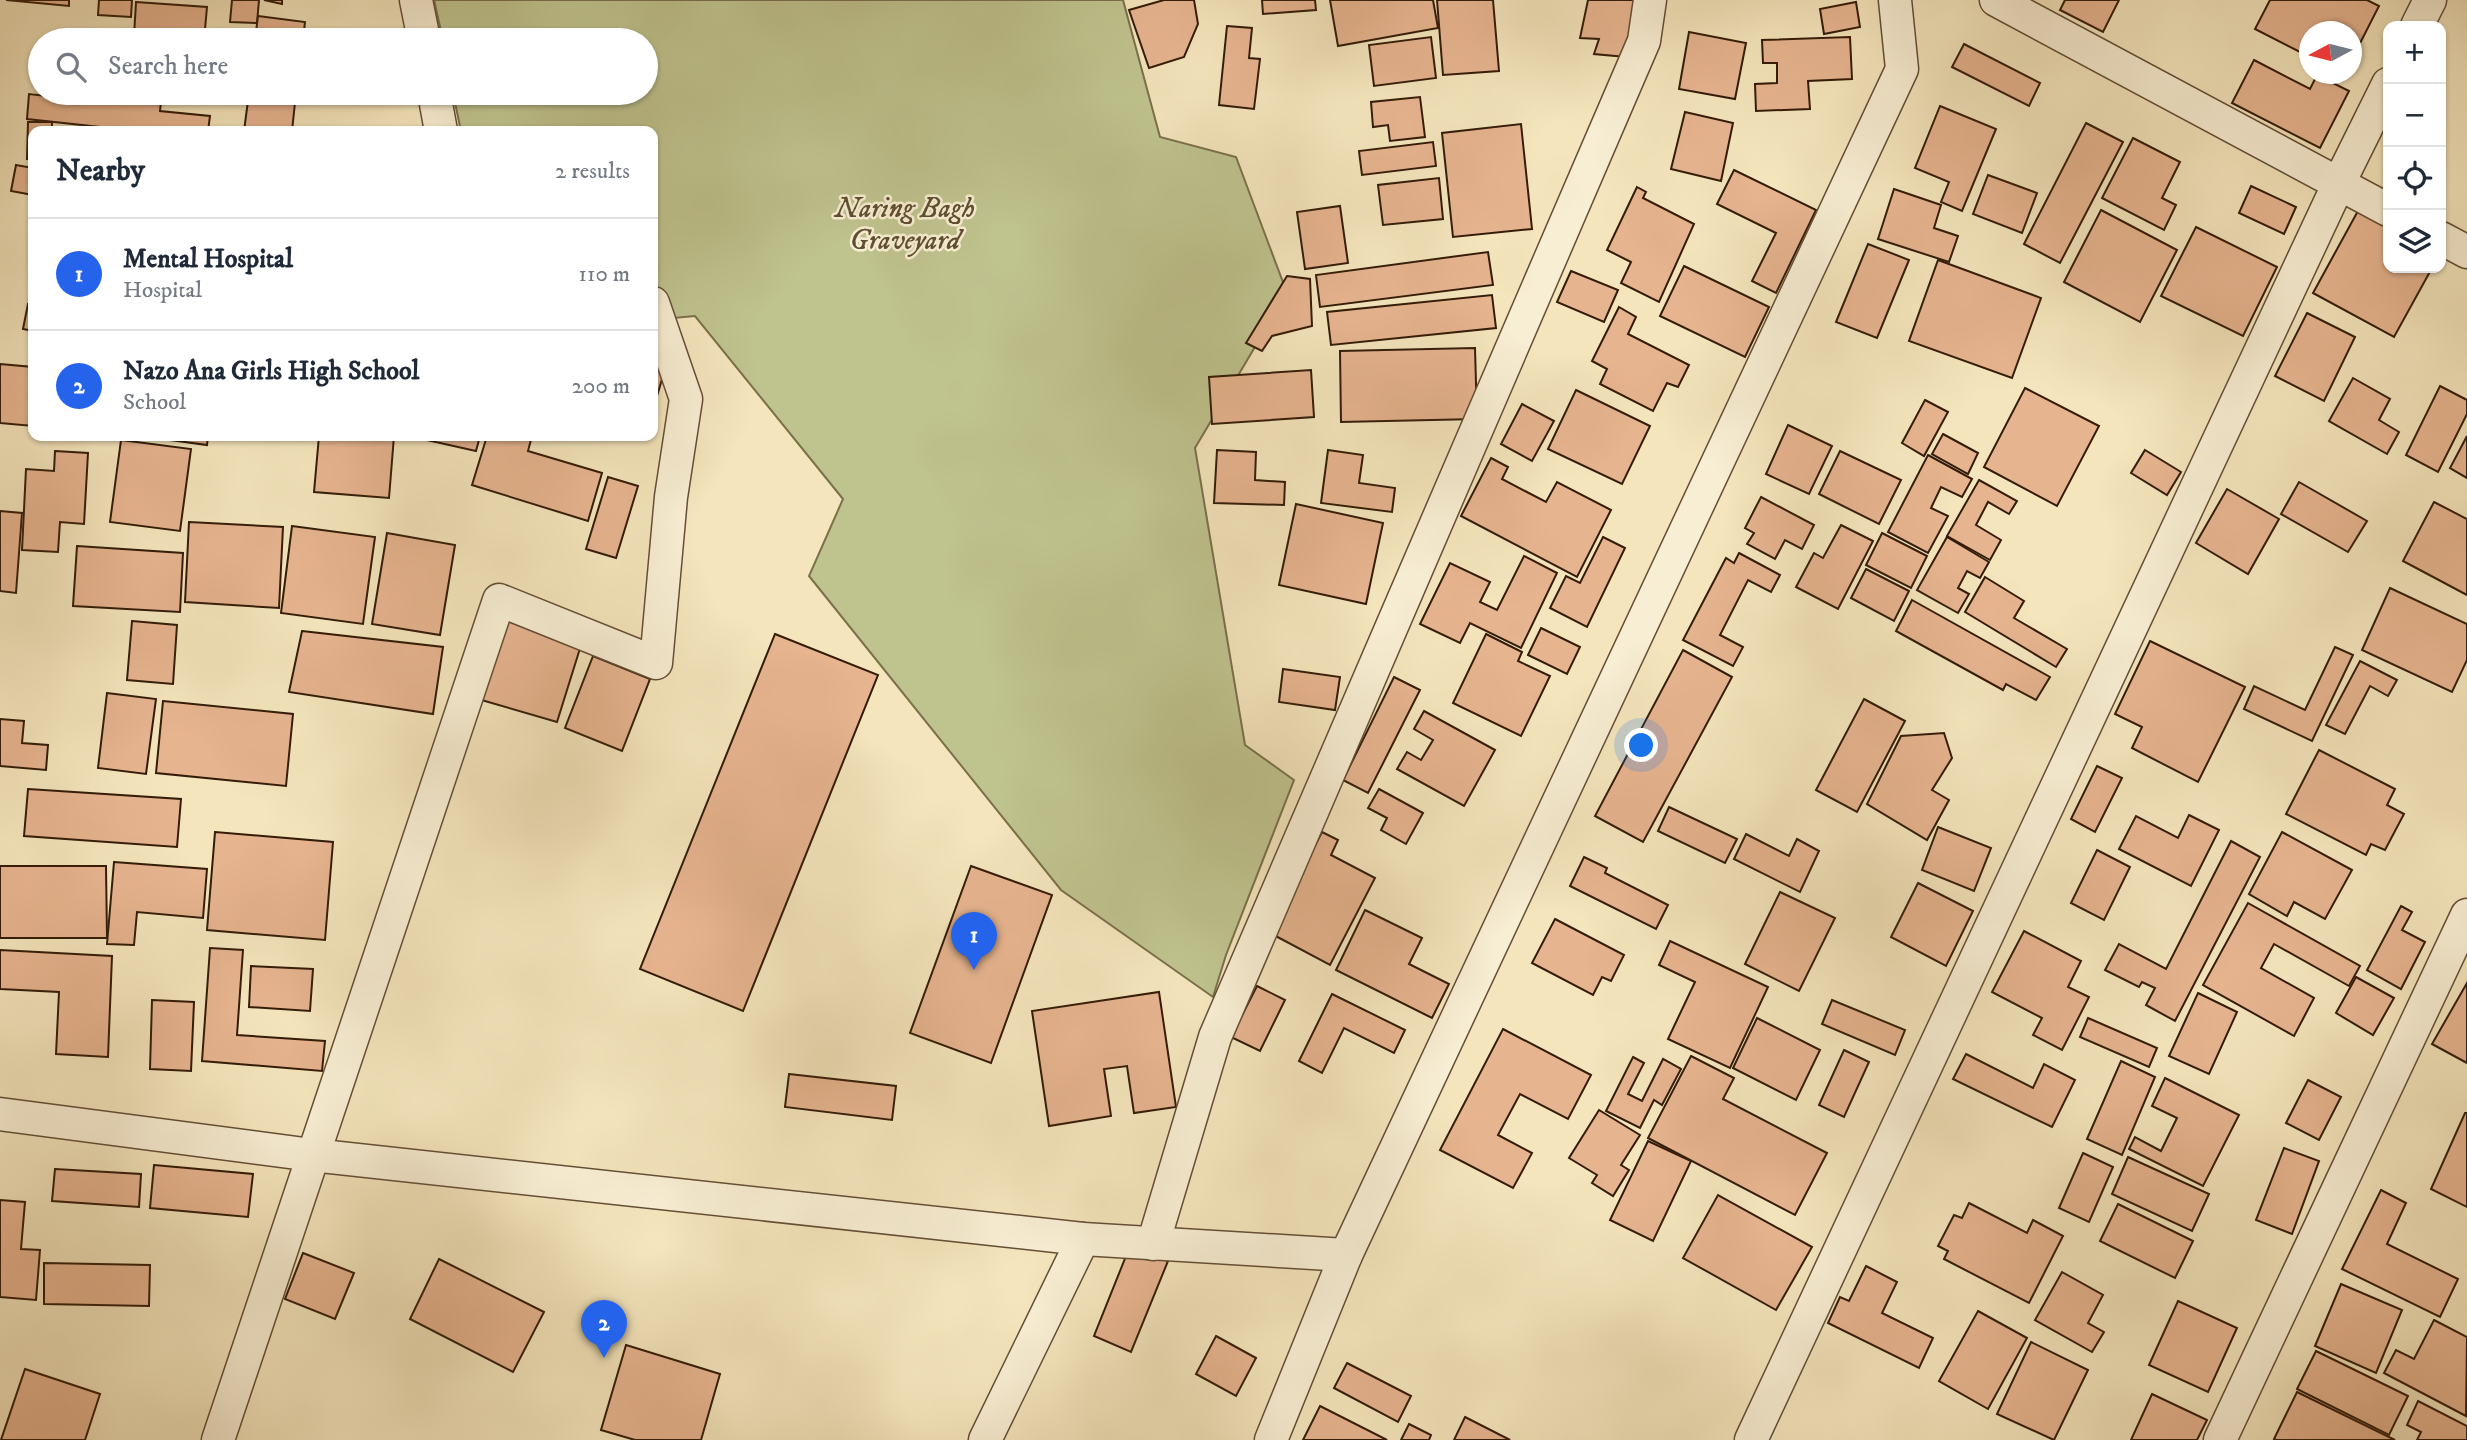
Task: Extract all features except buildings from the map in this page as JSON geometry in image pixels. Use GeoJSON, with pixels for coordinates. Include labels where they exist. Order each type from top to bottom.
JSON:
{"type":"FeatureCollection","features":[{"type":"Feature","properties":{"kind":"street"},"geometry":{"type":"LineString","coordinates":[[416,0],[422,28]]}},
{"type":"Feature","properties":{"kind":"street"},"geometry":{"type":"LineString","coordinates":[[1153,1244],[1215,1037],[1644,41],[1650,0]]}},
{"type":"Feature","properties":{"kind":"street"},"geometry":{"type":"LineString","coordinates":[[1271,1440],[1346,1255],[1902,69],[1895,0]]}},
{"type":"Feature","properties":{"kind":"street"},"geometry":{"type":"LineString","coordinates":[[1996,0],[2383,207]]}},
{"type":"Feature","properties":{"kind":"street"},"geometry":{"type":"LineString","coordinates":[[2420,21],[2430,0]]}},
{"type":"Feature","properties":{"kind":"street"},"geometry":{"type":"LineString","coordinates":[[1751,1440],[2383,94]]}},
{"type":"Feature","properties":{"kind":"street"},"geometry":{"type":"LineString","coordinates":[[436,105],[440,126]]}},
{"type":"Feature","properties":{"kind":"street"},"geometry":{"type":"LineString","coordinates":[[2446,241],[2467,252]]}},
{"type":"Feature","properties":{"kind":"street"},"geometry":{"type":"LineString","coordinates":[[218,1440],[499,600],[656,663],[671,497],[686,399],[658,318]]}},
{"type":"Feature","properties":{"kind":"street"},"geometry":{"type":"LineString","coordinates":[[2220,1440],[2467,915]]}},
{"type":"Feature","properties":{"kind":"street"},"geometry":{"type":"LineString","coordinates":[[0,1114],[312,1155],[1083,1239],[1346,1255]]}},
{"type":"Feature","properties":{"kind":"street"},"geometry":{"type":"LineString","coordinates":[[985,1440],[1083,1239]]}},
{"type":"Feature","properties":{"kind":"green space","name":"Naring Bagh Graveyard"},"geometry":{"type":"Polygon","coordinates":[[[434,0],[1123,0],[1160,137],[1236,157],[1287,293],[1195,448],[1245,745],[1294,780],[1226,955],[1213,997],[1061,890],[809,576],[843,499],[695,316],[662,319],[658,315],[658,126],[460,126],[456,105],[658,105],[658,28],[440,28],[434,0]]]}},
{"type":"Feature","properties":{"kind":"place","name":"Mental Hospital"},"geometry":{"type":"Point","coordinates":[974,970]}},
{"type":"Feature","properties":{"kind":"place","name":"Nazo Ana Girls High School"},"geometry":{"type":"Point","coordinates":[604,1358]}}]}
